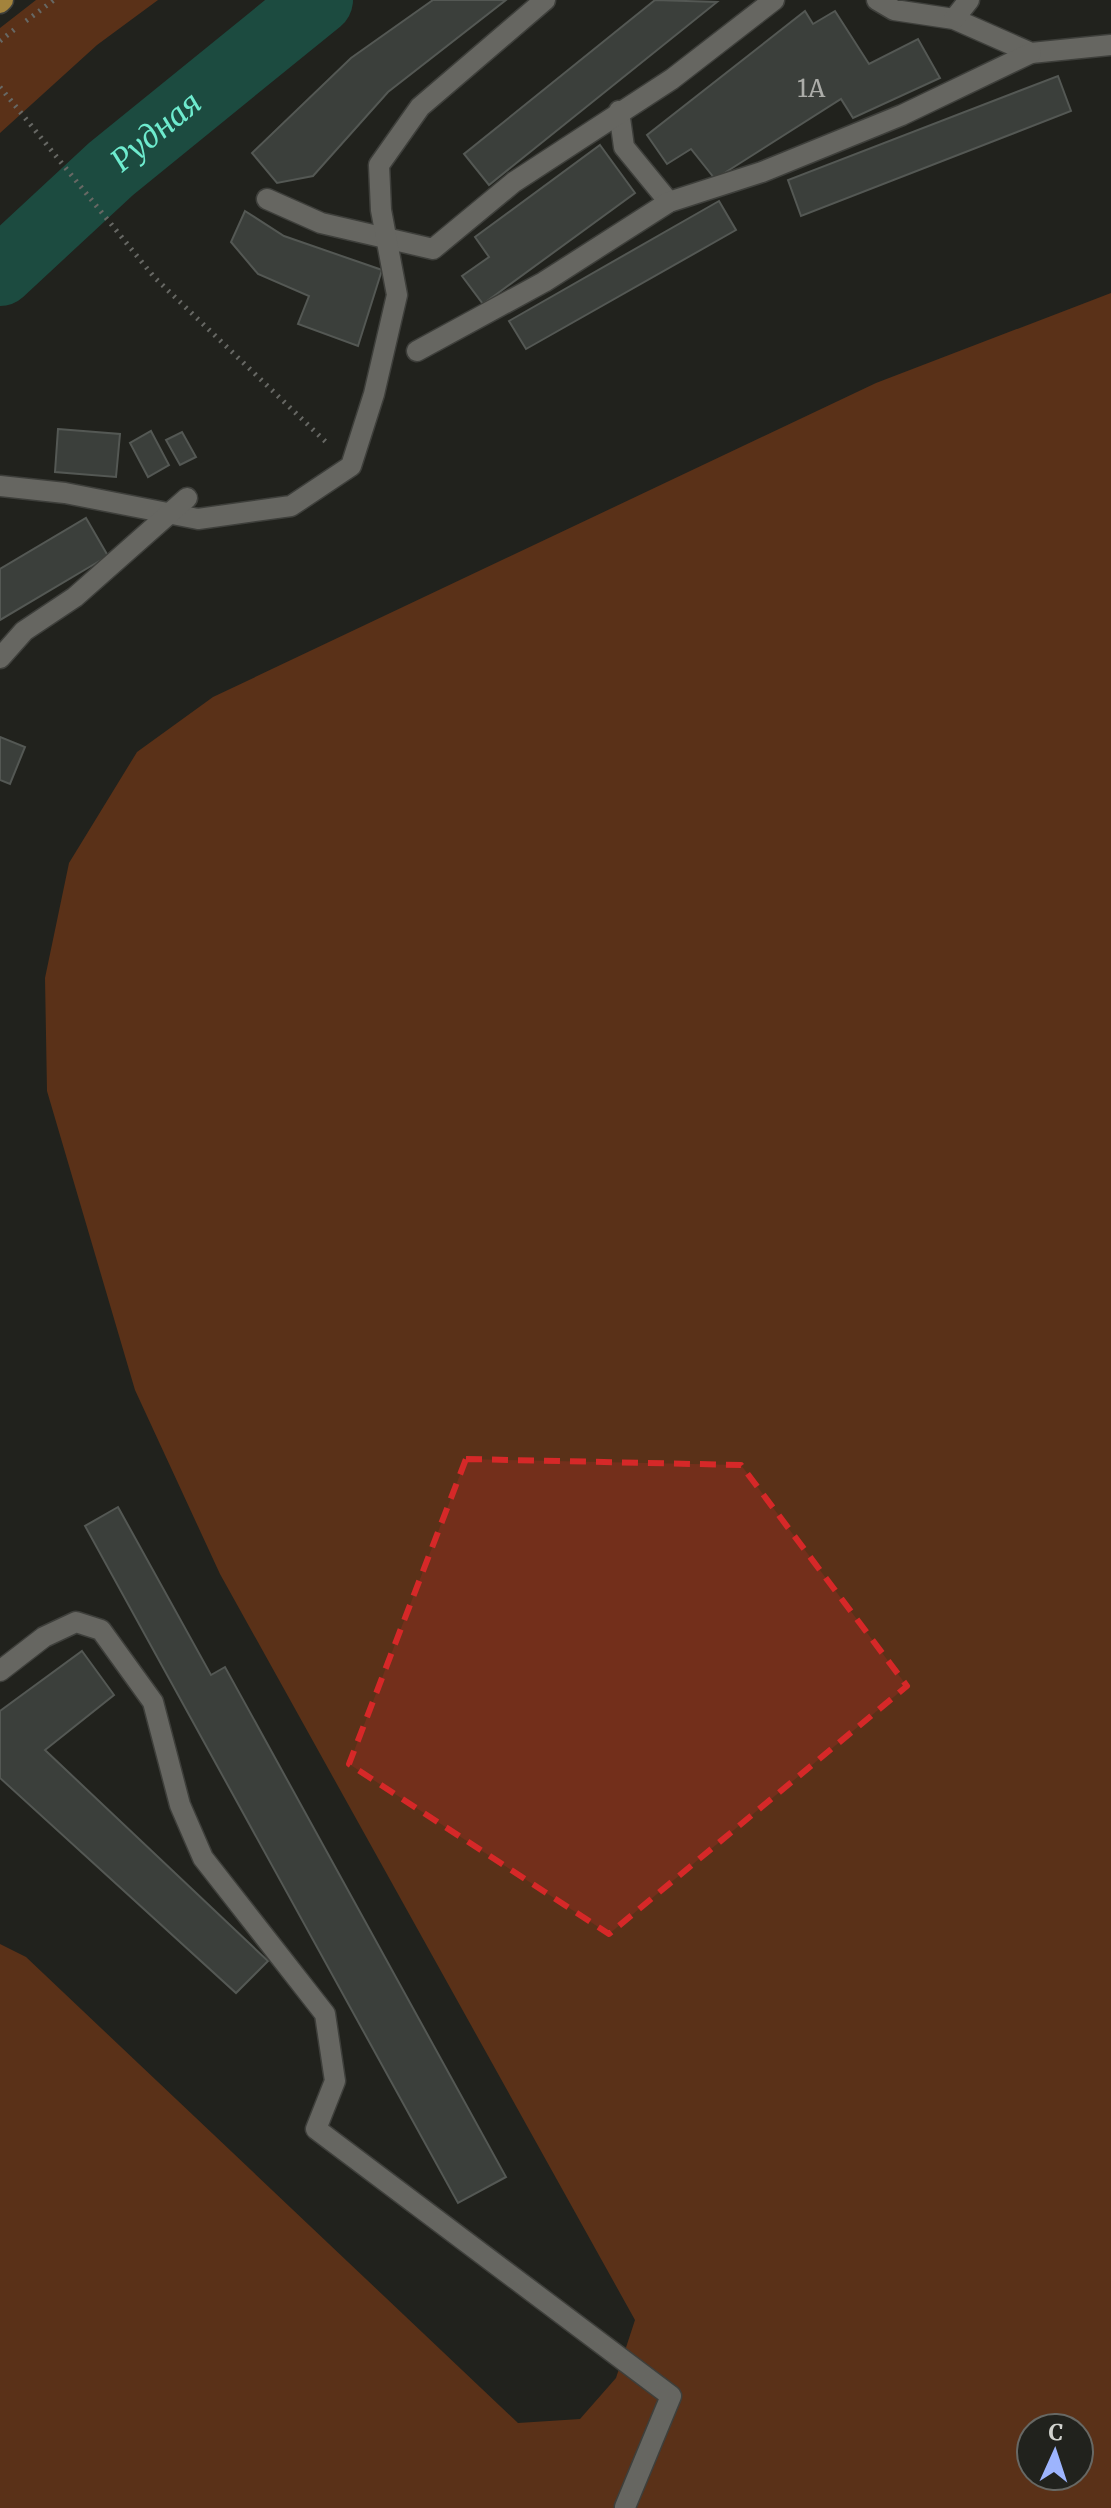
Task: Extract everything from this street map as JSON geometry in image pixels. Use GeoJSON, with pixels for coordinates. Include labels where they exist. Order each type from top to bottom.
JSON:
{"type":"FeatureCollection","features":[{"type":"Feature","properties":{"kind":"street"},"geometry":{"type":"LineString","coordinates":[[0,486],[65,493],[198,519],[291,506],[351,466],[374,394],[397,295],[381,210],[379,165],[420,107],[545,0]]}},
{"type":"Feature","properties":{"kind":"street"},"geometry":{"type":"LineString","coordinates":[[267,199],[321,223],[387,241],[433,249],[514,182],[672,79],[774,0]]}},
{"type":"Feature","properties":{"kind":"street"},"geometry":{"type":"LineString","coordinates":[[877,0],[894,10],[954,19],[1031,53]]}},
{"type":"Feature","properties":{"kind":"street"},"geometry":{"type":"LineString","coordinates":[[954,19],[969,0]]}},
{"type":"Feature","properties":{"kind":"street"},"geometry":{"type":"LineString","coordinates":[[417,351],[544,282],[669,202],[762,172],[902,115],[1031,53],[1111,45]]}},
{"type":"Feature","properties":{"kind":"street"},"geometry":{"type":"LineString","coordinates":[[619,111],[624,147],[669,202]]}},
{"type":"Feature","properties":{"kind":"street"},"geometry":{"type":"LineString","coordinates":[[0,658],[24,631],[75,597],[187,498]]}},
{"type":"Feature","properties":{"kind":"street"},"geometry":{"type":"LineString","coordinates":[[0,1671],[44,1637],[76,1622],[101,1630],[126,1660],[153,1702],[180,1805],[203,1858],[325,2014],[335,2081],[316,2129],[671,2396],[625,2507]]}},
{"type":"Feature","properties":{"kind":"path"},"geometry":{"type":"LineString","coordinates":[[0,87],[154,277],[351,466]]}},
{"type":"Feature","properties":{"kind":"highlighted area"},"geometry":{"type":"Polygon","coordinates":[[[466,1459],[741,1465],[907,1686],[609,1934],[349,1764],[466,1459]]]}},
{"type":"Feature","properties":{"kind":"shaded area"},"geometry":{"type":"Polygon","coordinates":[[[36,0],[158,0],[97,45],[0,133],[0,28],[36,0]]]}},
{"type":"Feature","properties":{"kind":"shaded area"},"geometry":{"type":"Polygon","coordinates":[[[1111,293],[1111,2508],[0,2508],[0,1944],[26,1957],[518,2423],[580,2419],[616,2378],[635,2320],[220,1574],[135,1390],[47,1091],[45,978],[69,863],[137,752],[213,697],[876,383],[1111,293]]]}},
{"type":"Feature","properties":{"kind":"building"},"geometry":{"type":"Polygon","coordinates":[[[433,0],[506,0],[388,92],[313,176],[277,183],[252,153],[351,58],[433,0]]]}},
{"type":"Feature","properties":{"kind":"building"},"geometry":{"type":"Polygon","coordinates":[[[655,0],[717,2],[489,185],[464,154],[655,0]]]}},
{"type":"Feature","properties":{"kind":"building"},"geometry":{"type":"Polygon","coordinates":[[[805,11],[813,24],[835,11],[869,64],[918,39],[940,78],[853,118],[841,99],[715,179],[691,149],[667,164],[647,135],[805,11]]]}},
{"type":"Feature","properties":{"kind":"building"},"geometry":{"type":"Polygon","coordinates":[[[1058,76],[1071,111],[801,216],[788,180],[1058,76]]]}},
{"type":"Feature","properties":{"kind":"building"},"geometry":{"type":"Polygon","coordinates":[[[600,145],[635,193],[483,304],[462,276],[489,257],[475,237],[600,145]]]}},
{"type":"Feature","properties":{"kind":"building"},"geometry":{"type":"Polygon","coordinates":[[[719,201],[736,230],[526,349],[509,321],[719,201]]]}},
{"type":"Feature","properties":{"kind":"building"},"geometry":{"type":"Polygon","coordinates":[[[245,211],[284,236],[382,270],[358,346],[298,324],[309,296],[258,274],[231,242],[245,211]]]}},
{"type":"Feature","properties":{"kind":"building"},"geometry":{"type":"Polygon","coordinates":[[[58,429],[120,434],[116,477],[55,472],[58,429]]]}},
{"type":"Feature","properties":{"kind":"building"},"geometry":{"type":"Polygon","coordinates":[[[151,431],[169,465],[148,477],[130,443],[151,431]]]}},
{"type":"Feature","properties":{"kind":"building"},"geometry":{"type":"Polygon","coordinates":[[[182,432],[196,457],[180,465],[166,440],[182,432]]]}},
{"type":"Feature","properties":{"kind":"building"},"geometry":{"type":"Polygon","coordinates":[[[86,518],[108,556],[0,620],[0,569],[86,518]]]}},
{"type":"Feature","properties":{"kind":"building"},"geometry":{"type":"Polygon","coordinates":[[[0,737],[25,747],[10,784],[0,780],[0,737]]]}},
{"type":"Feature","properties":{"kind":"building"},"geometry":{"type":"Polygon","coordinates":[[[118,1507],[211,1675],[225,1667],[506,2177],[458,2203],[85,1526],[118,1507]]]}},
{"type":"Feature","properties":{"kind":"building"},"geometry":{"type":"Polygon","coordinates":[[[82,1651],[114,1695],[45,1750],[268,1961],[236,1993],[0,1778],[0,1711],[82,1651]]]}},
{"type":"Feature","properties":{"kind":"waterway","name":"Рудная"},"geometry":{"type":"LineString","coordinates":[[0,272],[111,169],[319,0]]}}]}
